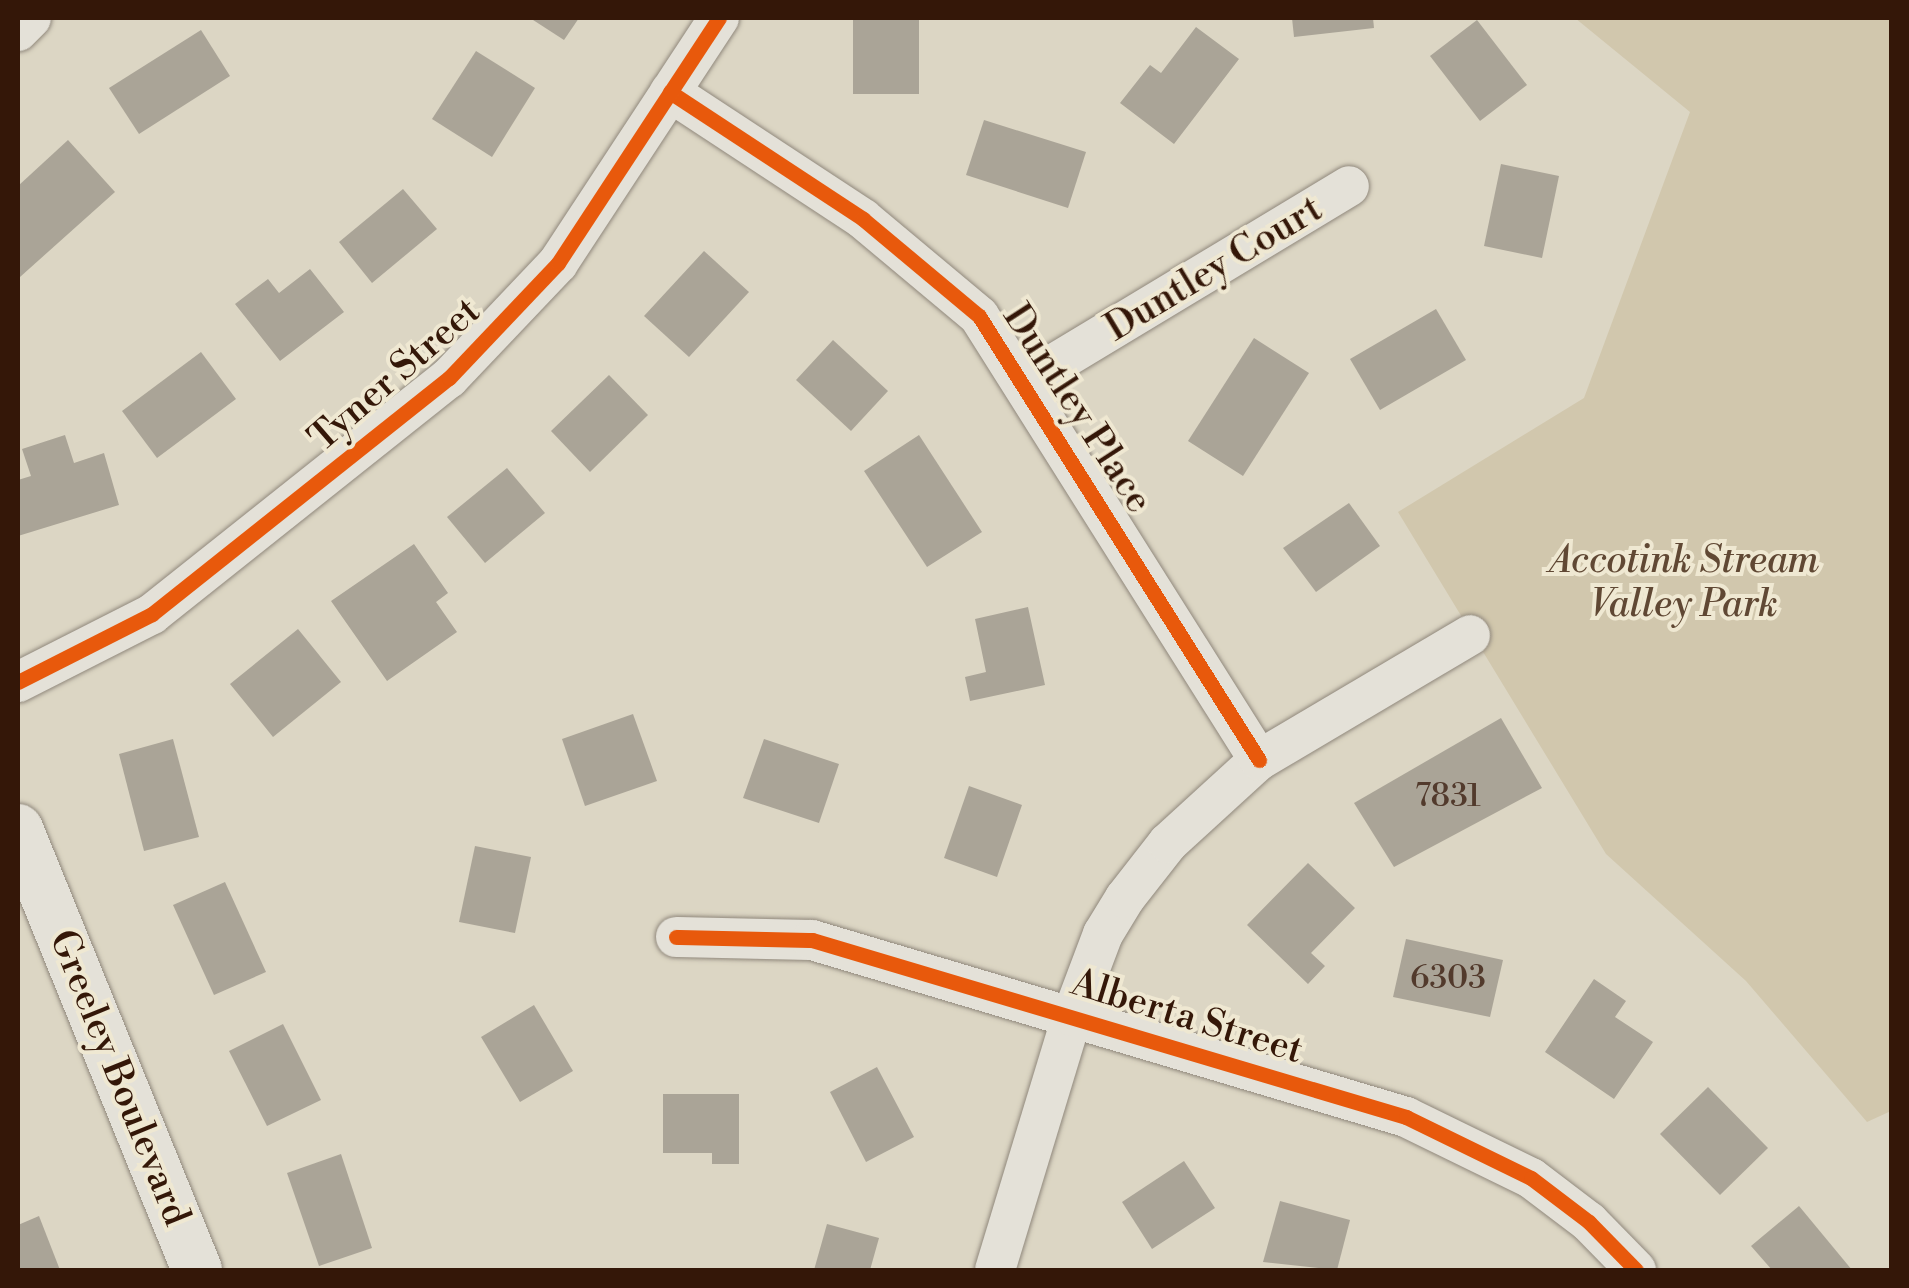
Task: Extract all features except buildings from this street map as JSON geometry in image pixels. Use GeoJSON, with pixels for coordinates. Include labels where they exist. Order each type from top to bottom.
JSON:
{"type":"FeatureCollection","features":[{"type":"Feature","properties":{"kind":"street"},"geometry":{"type":"LineString","coordinates":[[18,31],[31,18]]}},
{"type":"Feature","properties":{"kind":"street","name":"Tyner Street"},"geometry":{"type":"LineString","coordinates":[[18,682],[152,614],[449,378],[558,263],[719,18]]}},
{"type":"Feature","properties":{"kind":"street","name":"Duntley Place"},"geometry":{"type":"LineString","coordinates":[[670,92],[917,258],[979,316],[1026,382],[1259,760]]}},
{"type":"Feature","properties":{"kind":"street","name":"Duntley Court"},"geometry":{"type":"LineString","coordinates":[[1026,382],[1350,186]]}},
{"type":"Feature","properties":{"kind":"street"},"geometry":{"type":"LineString","coordinates":[[995,1270],[1072,1016],[1124,898],[1178,833],[1259,760],[1470,635]]}},
{"type":"Feature","properties":{"kind":"street","name":"Greeley Boulevard"},"geometry":{"type":"LineString","coordinates":[[18,830],[197,1270]]}},
{"type":"Feature","properties":{"kind":"street","name":"Alberta Street"},"geometry":{"type":"LineString","coordinates":[[676,936],[812,940],[1406,1117],[1473,1146],[1558,1197],[1636,1270]]}},
{"type":"Feature","properties":{"kind":"green space","name":"Accotink Stream Valley Park"},"geometry":{"type":"Polygon","coordinates":[[[1575,18],[1891,18],[1891,1111],[1867,1122],[1746,981],[1606,854],[1398,512],[1584,398],[1690,112],[1575,18]]]}},
{"type":"Feature","properties":{"kind":"cycle path"},"geometry":{"type":"LineString","coordinates":[[18,682],[152,614],[449,378],[558,263],[719,18]]}},
{"type":"Feature","properties":{"kind":"cycle path"},"geometry":{"type":"LineString","coordinates":[[670,92],[863,219],[979,316],[1259,760]]}},
{"type":"Feature","properties":{"kind":"cycle path"},"geometry":{"type":"LineString","coordinates":[[676,937],[812,940],[1406,1117],[1531,1178],[1589,1222],[1636,1270]]}}]}
